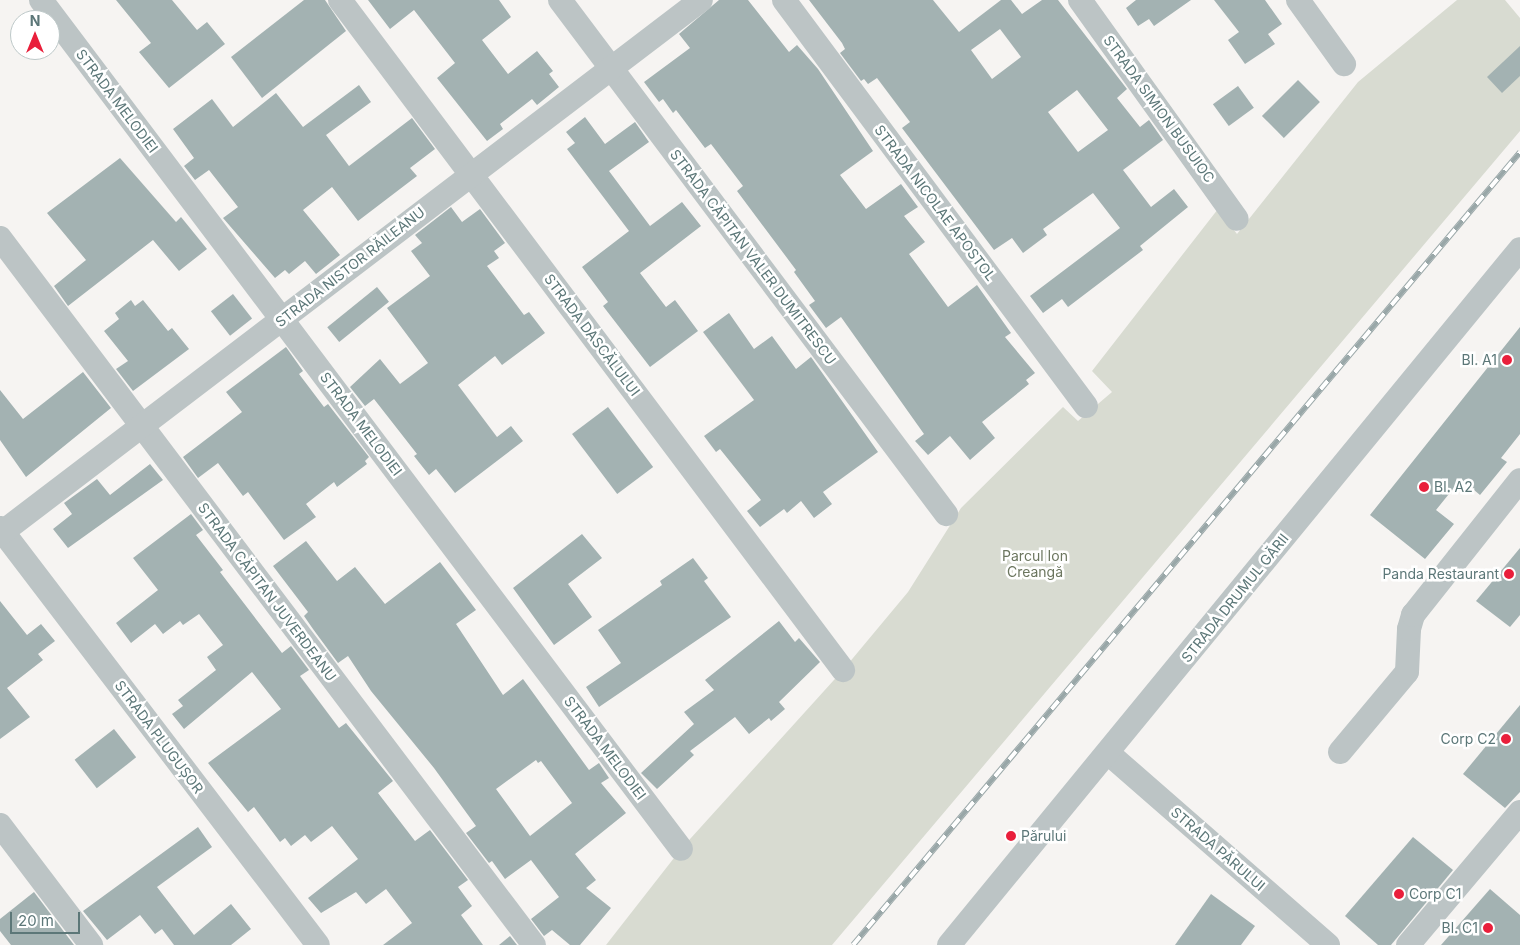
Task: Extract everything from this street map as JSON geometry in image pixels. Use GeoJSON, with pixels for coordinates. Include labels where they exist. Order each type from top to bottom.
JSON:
{"type":"FeatureCollection","features":[{"type":"Feature","properties":{"kind":"street","name":"STRADA MELODIEI"},"geometry":{"type":"LineString","coordinates":[[41,0],[681,849]]}},
{"type":"Feature","properties":{"kind":"street","name":"STRADA DASCĂLULUI"},"geometry":{"type":"LineString","coordinates":[[340,0],[843,670]]}},
{"type":"Feature","properties":{"kind":"street","name":"STRADA CĂPITAN VALER DUMITRESCU"},"geometry":{"type":"LineString","coordinates":[[560,0],[946,514]]}},
{"type":"Feature","properties":{"kind":"street","name":"STRADA NISTOR RĂILEANU"},"geometry":{"type":"LineString","coordinates":[[1,531],[282,320],[701,0]]}},
{"type":"Feature","properties":{"kind":"street","name":"STRADA NICOLAE APOSTOL"},"geometry":{"type":"LineString","coordinates":[[784,0],[1086,406]]}},
{"type":"Feature","properties":{"kind":"street","name":"STRADA SIMION BUSUIOC"},"geometry":{"type":"LineString","coordinates":[[1080,0],[1237,219]]}},
{"type":"Feature","properties":{"kind":"street"},"geometry":{"type":"LineString","coordinates":[[1298,0],[1344,64]]}},
{"type":"Feature","properties":{"kind":"street","name":"STRADA CĂPITAN JUVERDEANU"},"geometry":{"type":"LineString","coordinates":[[0,238],[534,945]]}},
{"type":"Feature","properties":{"kind":"street","name":"STRADA DRUMUL GĂRII"},"geometry":{"type":"LineString","coordinates":[[949,945],[1520,249]]}},
{"type":"Feature","properties":{"kind":"street"},"geometry":{"type":"LineString","coordinates":[[1340,752],[1407,672],[1409,629],[1413,615],[1520,480]]}},
{"type":"Feature","properties":{"kind":"street","name":"STRADA PLUGUȘOR"},"geometry":{"type":"LineString","coordinates":[[1,531],[318,945]]}},
{"type":"Feature","properties":{"kind":"street","name":"STRADA PĂRULUI"},"geometry":{"type":"LineString","coordinates":[[1108,753],[1328,945]]}},
{"type":"Feature","properties":{"kind":"street"},"geometry":{"type":"LineString","coordinates":[[1408,945],[1520,812]]}},
{"type":"Feature","properties":{"kind":"street"},"geometry":{"type":"LineString","coordinates":[[0,825],[91,945]]}},
{"type":"Feature","properties":{"kind":"green space","name":"Parcul Ion Creangă"},"geometry":{"type":"Polygon","coordinates":[[[1457,0],[1505,0],[1520,18],[1520,131],[832,945],[606,945],[681,849],[843,670],[908,592],[961,508],[1063,407],[1078,421],[1112,392],[1092,371],[1218,209],[1237,234],[1358,82],[1457,0]]]}},
{"type":"Feature","properties":{"kind":"building"},"geometry":{"type":"Polygon","coordinates":[[[116,0],[172,0],[197,30],[207,22],[225,44],[169,88],[139,52],[151,43],[116,0]]]}},
{"type":"Feature","properties":{"kind":"building"},"geometry":{"type":"Polygon","coordinates":[[[304,0],[325,0],[346,31],[262,98],[231,57],[304,0]]]}},
{"type":"Feature","properties":{"kind":"building"},"geometry":{"type":"Polygon","coordinates":[[[368,0],[499,0],[511,17],[482,40],[508,74],[537,51],[553,71],[549,74],[559,87],[537,105],[532,99],[500,124],[503,129],[487,141],[437,78],[455,63],[414,10],[390,29],[368,0]]]}},
{"type":"Feature","properties":{"kind":"building"},"geometry":{"type":"Polygon","coordinates":[[[719,0],[748,0],[789,52],[797,45],[818,69],[873,151],[840,175],[866,209],[901,184],[918,207],[904,216],[925,242],[909,254],[948,307],[977,285],[1011,333],[1005,337],[1035,373],[1026,380],[1029,384],[982,422],[995,438],[970,460],[950,436],[928,455],[915,441],[924,434],[841,317],[826,328],[809,305],[815,301],[794,272],[796,270],[737,191],[743,186],[711,144],[705,148],[676,110],[673,113],[663,99],[659,102],[644,82],[690,48],[679,34],[719,0]]]}},
{"type":"Feature","properties":{"kind":"building"},"geometry":{"type":"Polygon","coordinates":[[[809,0],[933,0],[959,32],[1001,0],[1011,0],[1022,14],[1042,0],[1058,0],[1127,89],[1117,98],[1140,127],[1149,120],[1163,140],[1123,170],[1151,207],[1174,189],[1188,207],[1140,246],[1143,250],[1068,307],[1062,299],[1043,313],[1030,296],[1120,228],[1093,193],[1043,229],[1047,235],[1023,253],[1012,238],[994,250],[902,128],[910,122],[877,78],[868,84],[864,79],[861,81],[840,53],[845,49],[809,0]],[[1000,29],[971,50],[992,79],[1021,57],[1000,29]],[[1077,90],[1048,112],[1078,152],[1108,130],[1077,90]]]}},
{"type":"Feature","properties":{"kind":"building"},"geometry":{"type":"Polygon","coordinates":[[[1136,0],[1191,0],[1154,26],[1149,19],[1138,26],[1126,8],[1136,0]]]}},
{"type":"Feature","properties":{"kind":"building"},"geometry":{"type":"Polygon","coordinates":[[[1214,0],[1265,0],[1282,24],[1268,34],[1275,44],[1245,64],[1228,40],[1239,32],[1214,0]]]}},
{"type":"Feature","properties":{"kind":"building"},"geometry":{"type":"Polygon","coordinates":[[[1520,46],[1520,76],[1502,93],[1487,77],[1520,46]]]}},
{"type":"Feature","properties":{"kind":"building"},"geometry":{"type":"Polygon","coordinates":[[[1298,80],[1320,102],[1284,138],[1262,116],[1298,80]]]}},
{"type":"Feature","properties":{"kind":"building"},"geometry":{"type":"Polygon","coordinates":[[[359,85],[371,102],[326,135],[349,166],[412,118],[435,149],[410,168],[417,176],[358,221],[332,187],[303,210],[340,255],[316,274],[305,261],[289,274],[285,270],[275,278],[223,218],[238,207],[209,170],[195,180],[184,166],[194,158],[173,129],[212,99],[233,127],[276,93],[303,127],[359,85]]]}},
{"type":"Feature","properties":{"kind":"building"},"geometry":{"type":"Polygon","coordinates":[[[1238,86],[1254,108],[1229,126],[1213,104],[1238,86]]]}},
{"type":"Feature","properties":{"kind":"building"},"geometry":{"type":"Polygon","coordinates":[[[585,117],[605,144],[635,122],[649,142],[609,171],[650,226],[682,202],[701,226],[640,273],[666,307],[675,300],[698,331],[650,367],[603,306],[608,302],[582,267],[629,231],[567,149],[575,143],[566,132],[585,117]]]}},
{"type":"Feature","properties":{"kind":"building"},"geometry":{"type":"Polygon","coordinates":[[[120,158],[176,222],[181,217],[207,249],[179,271],[153,240],[68,306],[54,286],[86,260],[47,213],[120,158]]]}},
{"type":"Feature","properties":{"kind":"building"},"geometry":{"type":"Polygon","coordinates":[[[451,207],[462,222],[480,209],[505,243],[494,251],[499,258],[487,266],[524,315],[529,312],[545,333],[502,365],[495,356],[458,385],[497,437],[511,426],[523,441],[455,493],[436,469],[429,475],[414,456],[417,454],[374,399],[365,406],[350,387],[380,359],[400,384],[428,363],[387,308],[430,276],[411,251],[422,243],[415,235],[451,207]]]}},
{"type":"Feature","properties":{"kind":"building"},"geometry":{"type":"Polygon","coordinates":[[[377,287],[389,302],[339,342],[327,327],[377,287]]]}},
{"type":"Feature","properties":{"kind":"building"},"geometry":{"type":"Polygon","coordinates":[[[233,294],[252,318],[230,336],[211,311],[233,294]]]}},
{"type":"Feature","properties":{"kind":"building"},"geometry":{"type":"Polygon","coordinates":[[[131,300],[135,306],[143,300],[168,331],[172,328],[189,349],[133,391],[116,369],[128,361],[104,331],[119,319],[115,313],[131,300]]]}},
{"type":"Feature","properties":{"kind":"building"},"geometry":{"type":"Polygon","coordinates":[[[729,313],[754,349],[772,336],[796,369],[811,357],[878,452],[823,492],[832,504],[814,518],[801,501],[787,513],[784,509],[760,527],[747,511],[761,500],[720,449],[716,452],[704,436],[754,400],[703,332],[729,313]]]}},
{"type":"Feature","properties":{"kind":"building","name":"Bl. A2"},"geometry":{"type":"Polygon","coordinates":[[[1520,327],[1520,434],[1501,458],[1507,462],[1480,495],[1461,479],[1436,510],[1454,524],[1425,559],[1370,515],[1520,327]]]}},
{"type":"Feature","properties":{"kind":"building"},"geometry":{"type":"Polygon","coordinates":[[[286,347],[303,371],[299,374],[324,407],[328,404],[369,457],[365,461],[367,464],[337,487],[334,482],[306,504],[316,517],[284,540],[248,492],[243,496],[218,463],[198,478],[183,457],[242,412],[226,392],[286,347]]]}},
{"type":"Feature","properties":{"kind":"building"},"geometry":{"type":"Polygon","coordinates":[[[83,372],[111,408],[26,477],[0,440],[0,390],[23,419],[83,372]]]}},
{"type":"Feature","properties":{"kind":"building"},"geometry":{"type":"Polygon","coordinates":[[[608,407],[653,467],[617,494],[572,434],[608,407]]]}},
{"type":"Feature","properties":{"kind":"building"},"geometry":{"type":"Polygon","coordinates":[[[150,464],[163,480],[68,548],[53,529],[72,514],[64,503],[97,479],[110,495],[150,464]]]}},
{"type":"Feature","properties":{"kind":"building"},"geometry":{"type":"Polygon","coordinates":[[[191,514],[203,530],[196,535],[223,570],[220,572],[282,653],[291,646],[309,670],[300,676],[339,728],[346,723],[393,781],[378,793],[415,841],[430,830],[468,880],[458,887],[472,906],[461,915],[483,945],[383,945],[412,923],[386,889],[366,904],[356,892],[321,913],[308,898],[358,859],[332,826],[311,842],[305,835],[291,846],[285,838],[280,842],[254,807],[248,812],[208,763],[281,709],[252,672],[184,729],[172,714],[183,706],[178,700],[216,670],[207,657],[223,645],[199,614],[183,625],[180,621],[163,634],[155,624],[131,643],[116,623],[158,590],[133,558],[191,514]]]}},
{"type":"Feature","properties":{"kind":"building"},"geometry":{"type":"Polygon","coordinates":[[[582,534],[602,558],[568,584],[592,617],[554,645],[513,588],[582,534]]]}},
{"type":"Feature","properties":{"kind":"building"},"geometry":{"type":"Polygon","coordinates":[[[306,541],[337,581],[355,567],[385,604],[440,562],[476,610],[456,624],[503,695],[523,679],[589,770],[599,763],[609,778],[601,783],[626,813],[575,854],[596,880],[586,888],[611,908],[580,945],[570,945],[552,930],[544,936],[531,919],[559,897],[531,860],[505,879],[492,861],[489,863],[466,833],[476,826],[434,768],[371,691],[348,656],[338,663],[304,616],[308,612],[273,566],[306,541]],[[536,760],[496,789],[530,836],[572,803],[541,761],[538,763],[536,760]]]}},
{"type":"Feature","properties":{"kind":"building","name":"Panda Restaurant"},"geometry":{"type":"Polygon","coordinates":[[[1520,548],[1520,615],[1510,627],[1476,601],[1520,548]]]}},
{"type":"Feature","properties":{"kind":"building"},"geometry":{"type":"Polygon","coordinates":[[[693,558],[708,578],[704,581],[731,617],[599,707],[586,687],[621,663],[598,630],[662,585],[660,581],[693,558]]]}},
{"type":"Feature","properties":{"kind":"building"},"geometry":{"type":"Polygon","coordinates":[[[0,601],[27,635],[41,624],[55,641],[38,654],[43,660],[7,688],[30,717],[0,739],[0,601]]]}},
{"type":"Feature","properties":{"kind":"building"},"geometry":{"type":"Polygon","coordinates":[[[779,621],[795,642],[799,638],[820,662],[779,702],[785,709],[771,721],[769,718],[749,734],[735,717],[690,751],[694,755],[657,789],[641,773],[694,724],[684,712],[714,690],[705,680],[779,621]]]}},
{"type":"Feature","properties":{"kind":"building","name":"Corp C2"},"geometry":{"type":"Polygon","coordinates":[[[1520,705],[1520,792],[1505,808],[1463,774],[1520,705]]]}},
{"type":"Feature","properties":{"kind":"building"},"geometry":{"type":"Polygon","coordinates":[[[114,729],[136,757],[97,788],[75,760],[114,729]]]}},
{"type":"Feature","properties":{"kind":"building"},"geometry":{"type":"Polygon","coordinates":[[[198,827],[212,847],[157,887],[194,935],[231,904],[251,929],[231,945],[174,945],[162,929],[155,934],[140,915],[107,940],[83,911],[198,827]]]}},
{"type":"Feature","properties":{"kind":"building","name":"Corp C1"},"geometry":{"type":"Polygon","coordinates":[[[1413,837],[1453,870],[1391,945],[1378,945],[1345,916],[1413,837]]]}},
{"type":"Feature","properties":{"kind":"building","name":"Bl. C1"},"geometry":{"type":"Polygon","coordinates":[[[1490,889],[1520,915],[1520,945],[1441,945],[1490,889]]]}},
{"type":"Feature","properties":{"kind":"building"},"geometry":{"type":"Polygon","coordinates":[[[34,892],[74,945],[11,945],[0,931],[0,919],[34,892]]]}},
{"type":"Feature","properties":{"kind":"building"},"geometry":{"type":"Polygon","coordinates":[[[1211,894],[1255,926],[1241,945],[1175,945],[1211,894]]]}},
{"type":"Feature","properties":{"kind":"building"},"geometry":{"type":"Polygon","coordinates":[[[510,936],[517,945],[499,945],[510,936]]]}},
{"type":"Feature","properties":{"kind":"railway"},"geometry":{"type":"LineString","coordinates":[[853,945],[1520,152]]}},
{"type":"Feature","properties":{"kind":"place","name":"Bl. A1"},"geometry":{"type":"Point","coordinates":[1507,360]}},
{"type":"Feature","properties":{"kind":"place","name":"Bl. A2"},"geometry":{"type":"Point","coordinates":[1424,487]}},
{"type":"Feature","properties":{"kind":"place","name":"Panda Restaurant"},"geometry":{"type":"Point","coordinates":[1509,574]}},
{"type":"Feature","properties":{"kind":"place","name":"Corp C2"},"geometry":{"type":"Point","coordinates":[1506,739]}},
{"type":"Feature","properties":{"kind":"place","name":"Părului"},"geometry":{"type":"Point","coordinates":[1011,836]}},
{"type":"Feature","properties":{"kind":"place","name":"Corp C1"},"geometry":{"type":"Point","coordinates":[1399,894]}},
{"type":"Feature","properties":{"kind":"place","name":"Bl. C1"},"geometry":{"type":"Point","coordinates":[1488,928]}}]}
